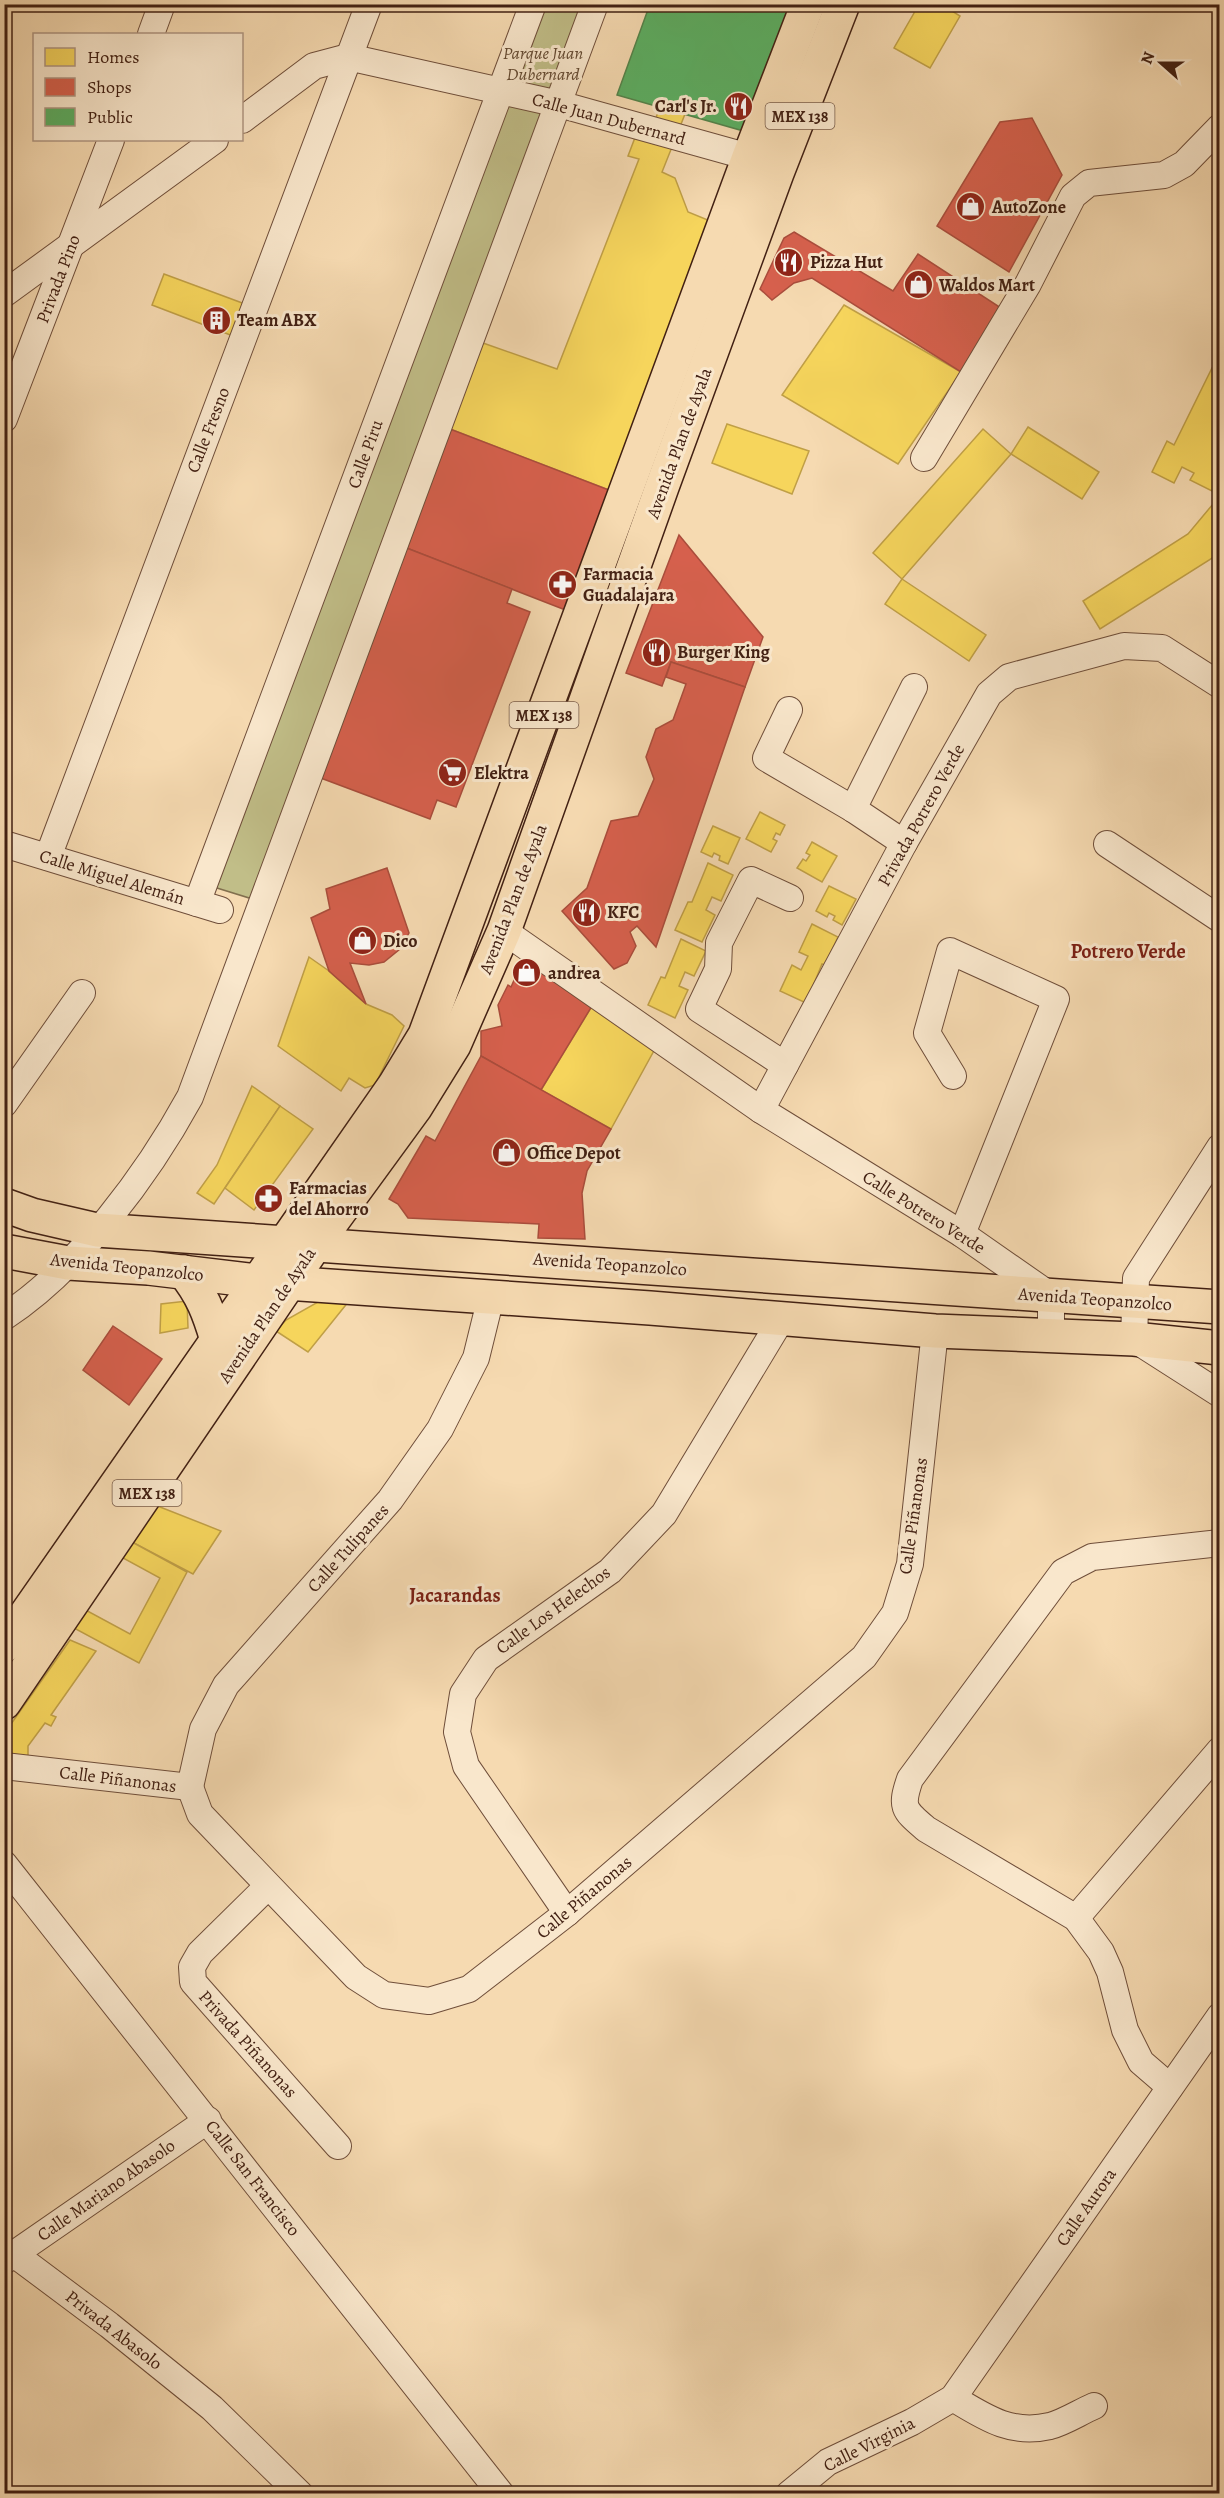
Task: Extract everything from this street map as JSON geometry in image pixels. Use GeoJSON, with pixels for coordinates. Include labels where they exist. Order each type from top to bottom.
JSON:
{"type":"FeatureCollection","features":[{"type":"Feature","properties":{"kind":"main road","name":"Avenida Plan de Ayala"},"geometry":{"type":"LineString","coordinates":[[4,1646],[394,1086],[425,1035],[749,157],[808,4]]}},
{"type":"Feature","properties":{"kind":"main road","name":"Avenida Plan de Ayala"},"geometry":{"type":"LineString","coordinates":[[4,1703],[289,1282],[416,1108],[454,1045],[504,931],[662,487],[777,173],[843,4]]}},
{"type":"Feature","properties":{"kind":"main road","name":"Avenida Teopanzolco"},"geometry":{"type":"LineString","coordinates":[[4,1205],[32,1215],[97,1230],[283,1244],[651,1266],[1220,1307]]}},
{"type":"Feature","properties":{"kind":"main road","name":"Avenida Teopanzolco"},"geometry":{"type":"LineString","coordinates":[[4,1251],[68,1263],[184,1272],[257,1281],[650,1308],[935,1331],[1134,1339],[1220,1348]]}},
{"type":"Feature","properties":{"kind":"main road"},"geometry":{"type":"LineString","coordinates":[[650,1308],[651,1266]]}},
{"type":"Feature","properties":{"kind":"main road"},"geometry":{"type":"LineString","coordinates":[[184,1272],[199,1290],[208,1309],[217,1340]]}},
{"type":"Feature","properties":{"kind":"street"},"geometry":{"type":"LineString","coordinates":[[151,33],[162,4]]}},
{"type":"Feature","properties":{"kind":"street","name":"Calle Fresno"},"geometry":{"type":"LineString","coordinates":[[48,857],[369,4]]}},
{"type":"Feature","properties":{"kind":"street","name":"Calle Piru"},"geometry":{"type":"LineString","coordinates":[[208,906],[533,4]]}},
{"type":"Feature","properties":{"kind":"street"},"geometry":{"type":"LineString","coordinates":[[4,1317],[25,1304],[68,1263],[97,1230],[165,1142],[190,1096],[596,4]]}},
{"type":"Feature","properties":{"kind":"street","name":"Calle Juan Dubernard"},"geometry":{"type":"LineString","coordinates":[[243,119],[314,66],[348,57],[559,104],[749,157],[777,173]]}},
{"type":"Feature","properties":{"kind":"street"},"geometry":{"type":"LineString","coordinates":[[924,458],[1028,284],[1073,196],[1089,183],[1164,175],[1184,164],[1220,127]]}},
{"type":"Feature","properties":{"kind":"street","name":"Privada Pino"},"geometry":{"type":"LineString","coordinates":[[4,419],[111,141]]}},
{"type":"Feature","properties":{"kind":"street"},"geometry":{"type":"LineString","coordinates":[[4,294],[214,141]]}},
{"type":"Feature","properties":{"kind":"street","name":"Privada Potrero Verde"},"geometry":{"type":"LineString","coordinates":[[785,1065],[904,843],[989,694],[1009,677],[1124,646],[1162,648],[1220,685]]}},
{"type":"Feature","properties":{"kind":"street"},"geometry":{"type":"LineString","coordinates":[[853,808],[914,687]]}},
{"type":"Feature","properties":{"kind":"street"},"geometry":{"type":"LineString","coordinates":[[789,710],[766,758],[853,808],[904,843]]}},
{"type":"Feature","properties":{"kind":"street","name":"Calle Miguel Alemán"},"geometry":{"type":"LineString","coordinates":[[4,844],[208,906]]}},
{"type":"Feature","properties":{"kind":"street"},"geometry":{"type":"LineString","coordinates":[[1107,844],[1220,919]]}},
{"type":"Feature","properties":{"kind":"street"},"geometry":{"type":"LineString","coordinates":[[762,1110],[785,1065],[699,1009],[718,969],[720,943],[751,880],[790,898]]}},
{"type":"Feature","properties":{"kind":"street","name":"Calle Potrero Verde"},"geometry":{"type":"LineString","coordinates":[[504,931],[762,1110],[962,1234],[1051,1296]]}},
{"type":"Feature","properties":{"kind":"street"},"geometry":{"type":"LineString","coordinates":[[953,1076],[927,1033],[950,951],[1056,999],[962,1234]]}},
{"type":"Feature","properties":{"kind":"street"},"geometry":{"type":"LineString","coordinates":[[4,1104],[82,993]]}},
{"type":"Feature","properties":{"kind":"street"},"geometry":{"type":"LineString","coordinates":[[1220,1147],[1136,1278],[1134,1339],[1220,1394]]}},
{"type":"Feature","properties":{"kind":"street"},"geometry":{"type":"LineString","coordinates":[[1051,1296],[1052,1335]]}},
{"type":"Feature","properties":{"kind":"street","name":"Calle Tulipanes"},"geometry":{"type":"LineString","coordinates":[[190,1787],[203,1729],[226,1685],[390,1500],[440,1430],[476,1358],[491,1298]]}},
{"type":"Feature","properties":{"kind":"street","name":"Calle Los Helechos"},"geometry":{"type":"LineString","coordinates":[[567,1913],[466,1766],[457,1732],[463,1694],[486,1659],[610,1571],[664,1514],[782,1318]]}},
{"type":"Feature","properties":{"kind":"street","name":"Calle Piñanonas"},"geometry":{"type":"LineString","coordinates":[[4,1766],[190,1787],[200,1814],[267,1887],[356,1977],[384,1995],[429,2001],[469,1989],[567,1913],[864,1657],[895,1613],[910,1564],[935,1331]]}},
{"type":"Feature","properties":{"kind":"street"},"geometry":{"type":"LineString","coordinates":[[1170,2087],[1141,2062],[1125,2030],[1110,1972],[1101,1952],[1076,1917],[926,1829],[908,1813],[903,1798],[910,1779],[1063,1572],[1092,1557],[1220,1543]]}},
{"type":"Feature","properties":{"kind":"street"},"geometry":{"type":"LineString","coordinates":[[1076,1917],[1220,1750]]}},
{"type":"Feature","properties":{"kind":"street","name":"Calle San Francisco"},"geometry":{"type":"LineString","coordinates":[[4,1864],[501,2493]]}},
{"type":"Feature","properties":{"kind":"street","name":"Privada Piñanonas"},"geometry":{"type":"LineString","coordinates":[[267,1887],[200,1953],[192,1967],[193,1982],[338,2146]]}},
{"type":"Feature","properties":{"kind":"street","name":"Calle Aurora"},"geometry":{"type":"LineString","coordinates":[[953,2398],[1220,2016]]}},
{"type":"Feature","properties":{"kind":"street","name":"Calle Mariano Abasolo"},"geometry":{"type":"LineString","coordinates":[[9,2257],[208,2120]]}},
{"type":"Feature","properties":{"kind":"street","name":"Privada Abasolo"},"geometry":{"type":"LineString","coordinates":[[9,2257],[110,2325],[213,2408],[300,2493]]}},
{"type":"Feature","properties":{"kind":"street"},"geometry":{"type":"LineString","coordinates":[[953,2398],[984,2417],[1018,2430],[1052,2426],[1094,2406]]}},
{"type":"Feature","properties":{"kind":"street","name":"Calle Virginia"},"geometry":{"type":"LineString","coordinates":[[789,2493],[828,2462],[912,2422],[953,2398]]}},
{"type":"Feature","properties":{"kind":"green space","name":"Parque Juan Dubernard"},"geometry":{"type":"Polygon","coordinates":[[[533,5],[595,5],[262,902],[204,884],[533,5]]]}},
{"type":"Feature","properties":{"kind":"building: Homes"},"geometry":{"type":"Polygon","coordinates":[[[915,4],[941,4],[960,16],[930,68],[894,48],[914,13],[915,4]]]}},
{"type":"Feature","properties":{"kind":"building: Homes"},"geometry":{"type":"Polygon","coordinates":[[[660,107],[685,114],[672,147],[648,139],[660,107]]]}},
{"type":"Feature","properties":{"kind":"building: Homes"},"geometry":{"type":"Polygon","coordinates":[[[636,135],[672,147],[662,172],[675,178],[688,212],[715,223],[614,492],[450,429],[483,343],[557,369],[639,159],[628,156],[636,135]]]}},
{"type":"Feature","properties":{"kind":"building: Homes","name":"Team ABX"},"geometry":{"type":"Polygon","coordinates":[[[164,274],[245,304],[233,336],[152,305],[164,274]]]}},
{"type":"Feature","properties":{"kind":"building: Homes"},"geometry":{"type":"Polygon","coordinates":[[[844,305],[961,372],[898,464],[782,395],[844,305]]]}},
{"type":"Feature","properties":{"kind":"building: Homes"},"geometry":{"type":"Polygon","coordinates":[[[1212,368],[1220,371],[1220,480],[1214,492],[1190,480],[1194,473],[1182,467],[1174,483],[1152,472],[1167,441],[1174,445],[1212,368]]]}},
{"type":"Feature","properties":{"kind":"building: Homes"},"geometry":{"type":"Polygon","coordinates":[[[727,424],[809,451],[792,494],[712,463],[727,424]]]}},
{"type":"Feature","properties":{"kind":"building: Homes"},"geometry":{"type":"Polygon","coordinates":[[[1028,427],[1099,472],[1082,499],[1011,454],[1028,427]]]}},
{"type":"Feature","properties":{"kind":"building: Homes"},"geometry":{"type":"Polygon","coordinates":[[[983,429],[1011,454],[902,579],[873,553],[983,429]]]}},
{"type":"Feature","properties":{"kind":"building: Homes"},"geometry":{"type":"Polygon","coordinates":[[[1213,504],[1220,506],[1220,548],[1214,557],[1100,629],[1083,601],[1188,534],[1213,504]]]}},
{"type":"Feature","properties":{"kind":"building: Homes"},"geometry":{"type":"Polygon","coordinates":[[[902,579],[986,635],[969,661],[885,604],[902,579]]]}},
{"type":"Feature","properties":{"kind":"building: Homes"},"geometry":{"type":"Polygon","coordinates":[[[760,812],[785,825],[780,835],[776,833],[773,839],[777,841],[771,852],[746,839],[760,812]]]}},
{"type":"Feature","properties":{"kind":"building: Homes"},"geometry":{"type":"Polygon","coordinates":[[[713,826],[740,838],[728,864],[719,860],[720,856],[714,853],[712,857],[701,852],[713,826]]]}},
{"type":"Feature","properties":{"kind":"building: Homes"},"geometry":{"type":"Polygon","coordinates":[[[812,842],[837,856],[822,882],[797,868],[803,859],[806,861],[810,855],[806,853],[812,842]]]}},
{"type":"Feature","properties":{"kind":"building: Homes"},"geometry":{"type":"Polygon","coordinates":[[[708,863],[733,875],[721,901],[712,897],[706,910],[715,915],[702,942],[675,930],[688,902],[692,902],[708,863]]]}},
{"type":"Feature","properties":{"kind":"building: Homes"},"geometry":{"type":"Polygon","coordinates":[[[829,886],[856,899],[842,925],[833,920],[835,916],[829,913],[827,917],[816,911],[829,886]]]}},
{"type":"Feature","properties":{"kind":"building: Homes"},"geometry":{"type":"Polygon","coordinates":[[[812,924],[838,937],[825,965],[822,964],[806,1003],[780,991],[792,965],[801,970],[808,956],[799,952],[812,924]]]}},
{"type":"Feature","properties":{"kind":"building: Homes"},"geometry":{"type":"Polygon","coordinates":[[[681,939],[706,951],[694,976],[685,972],[679,986],[688,990],[675,1018],[648,1005],[661,977],[665,978],[681,939]]]}},
{"type":"Feature","properties":{"kind":"building: Homes"},"geometry":{"type":"Polygon","coordinates":[[[309,957],[329,971],[366,1004],[392,1015],[404,1026],[375,1085],[365,1088],[349,1078],[341,1091],[278,1046],[309,957]]]}},
{"type":"Feature","properties":{"kind":"building: Homes"},"geometry":{"type":"Polygon","coordinates":[[[592,1006],[656,1047],[611,1129],[541,1090],[592,1006]]]}},
{"type":"Feature","properties":{"kind":"building: Homes"},"geometry":{"type":"Polygon","coordinates":[[[252,1086],[280,1106],[214,1204],[197,1193],[217,1165],[252,1086]]]}},
{"type":"Feature","properties":{"kind":"building: Homes"},"geometry":{"type":"Polygon","coordinates":[[[280,1106],[313,1129],[254,1210],[225,1188],[280,1106]]]}},
{"type":"Feature","properties":{"kind":"building: Homes"},"geometry":{"type":"Polygon","coordinates":[[[325,1298],[349,1301],[308,1352],[276,1331],[286,1320],[325,1298]]]}},
{"type":"Feature","properties":{"kind":"building: Homes"},"geometry":{"type":"Polygon","coordinates":[[[187,1301],[188,1328],[160,1333],[161,1304],[187,1301]]]}},
{"type":"Feature","properties":{"kind":"building: Homes"},"geometry":{"type":"Polygon","coordinates":[[[155,1505],[221,1531],[193,1574],[132,1542],[155,1505]]]}},
{"type":"Feature","properties":{"kind":"building: Homes"},"geometry":{"type":"Polygon","coordinates":[[[132,1542],[187,1572],[139,1663],[72,1627],[82,1608],[130,1634],[160,1578],[123,1558],[132,1542]]]}},
{"type":"Feature","properties":{"kind":"building: Homes"},"geometry":{"type":"Polygon","coordinates":[[[70,1640],[96,1651],[51,1715],[56,1717],[51,1726],[45,1723],[28,1746],[28,1760],[4,1759],[4,1734],[70,1640]]]}},
{"type":"Feature","properties":{"kind":"building: Shops"},"geometry":{"type":"Polygon","coordinates":[[[1032,118],[1062,175],[1009,272],[937,226],[1000,122],[1032,118]]]}},
{"type":"Feature","properties":{"kind":"building: Shops"},"geometry":{"type":"Polygon","coordinates":[[[794,232],[893,291],[918,254],[1001,308],[961,372],[812,278],[794,283],[772,300],[760,289],[784,238],[794,232]]]}},
{"type":"Feature","properties":{"kind":"building: Shops"},"geometry":{"type":"Polygon","coordinates":[[[450,429],[614,492],[568,611],[404,547],[450,429]]]}},
{"type":"Feature","properties":{"kind":"building: Shops"},"geometry":{"type":"Polygon","coordinates":[[[679,535],[763,637],[745,687],[671,662],[662,686],[626,673],[679,535]]]}},
{"type":"Feature","properties":{"kind":"building: Shops"},"geometry":{"type":"Polygon","coordinates":[[[404,547],[512,589],[507,603],[530,612],[456,807],[437,800],[430,819],[318,777],[404,547]]]}},
{"type":"Feature","properties":{"kind":"building: Shops"},"geometry":{"type":"Polygon","coordinates":[[[671,662],[745,687],[656,947],[637,926],[630,932],[636,946],[627,963],[614,969],[562,911],[587,888],[611,821],[638,816],[654,779],[646,757],[656,729],[673,720],[686,684],[666,677],[671,662]]]}},
{"type":"Feature","properties":{"kind":"building: Shops","name":"Dico"},"geometry":{"type":"Polygon","coordinates":[[[387,868],[409,933],[400,949],[384,962],[369,965],[350,963],[366,1004],[329,971],[311,918],[330,909],[326,889],[387,868]]]}},
{"type":"Feature","properties":{"kind":"building: Shops"},"geometry":{"type":"Polygon","coordinates":[[[524,958],[592,1006],[541,1090],[481,1056],[481,1031],[502,1026],[498,1005],[508,985],[511,987],[524,958]]]}},
{"type":"Feature","properties":{"kind":"building: Shops","name":"Office Depot"},"geometry":{"type":"Polygon","coordinates":[[[481,1056],[611,1129],[587,1171],[582,1193],[585,1239],[538,1238],[539,1224],[408,1218],[398,1204],[389,1199],[426,1136],[435,1141],[481,1056]]]}},
{"type":"Feature","properties":{"kind":"building: Shops"},"geometry":{"type":"Polygon","coordinates":[[[113,1326],[162,1359],[129,1405],[83,1370],[113,1326]]]}},
{"type":"Feature","properties":{"kind":"building: Public"},"geometry":{"type":"Polygon","coordinates":[[[650,4],[802,4],[754,134],[617,95],[650,4]]]}},
{"type":"Feature","properties":{"kind":"place","name":"Carl's Jr."},"geometry":{"type":"Point","coordinates":[738,106]}},
{"type":"Feature","properties":{"kind":"place","name":"AutoZone"},"geometry":{"type":"Point","coordinates":[971,207]}},
{"type":"Feature","properties":{"kind":"place","name":"Pizza Hut"},"geometry":{"type":"Point","coordinates":[789,262]}},
{"type":"Feature","properties":{"kind":"place","name":"Waldos Mart"},"geometry":{"type":"Point","coordinates":[918,285]}},
{"type":"Feature","properties":{"kind":"place","name":"Team ABX"},"geometry":{"type":"Point","coordinates":[216,320]}},
{"type":"Feature","properties":{"kind":"place","name":"Farmacia Guadalajara"},"geometry":{"type":"Point","coordinates":[562,584]}},
{"type":"Feature","properties":{"kind":"place","name":"Burger King"},"geometry":{"type":"Point","coordinates":[656,652]}},
{"type":"Feature","properties":{"kind":"place","name":"Elektra"},"geometry":{"type":"Point","coordinates":[453,773]}},
{"type":"Feature","properties":{"kind":"place","name":"KFC"},"geometry":{"type":"Point","coordinates":[586,912]}},
{"type":"Feature","properties":{"kind":"place","name":"Dico"},"geometry":{"type":"Point","coordinates":[362,941]}},
{"type":"Feature","properties":{"kind":"place","name":"andrea"},"geometry":{"type":"Point","coordinates":[527,973]}},
{"type":"Feature","properties":{"kind":"place","name":"Office Depot"},"geometry":{"type":"Point","coordinates":[506,1153]}},
{"type":"Feature","properties":{"kind":"place","name":"Farmacias del Ahorro"},"geometry":{"type":"Point","coordinates":[268,1198]}},
{"type":"Feature","properties":{"kind":"district","name":"Potrero Verde"},"geometry":{"type":"Point","coordinates":[1128,951]}},
{"type":"Feature","properties":{"kind":"district","name":"Jacarandas"},"geometry":{"type":"Point","coordinates":[455,1595]}}]}
